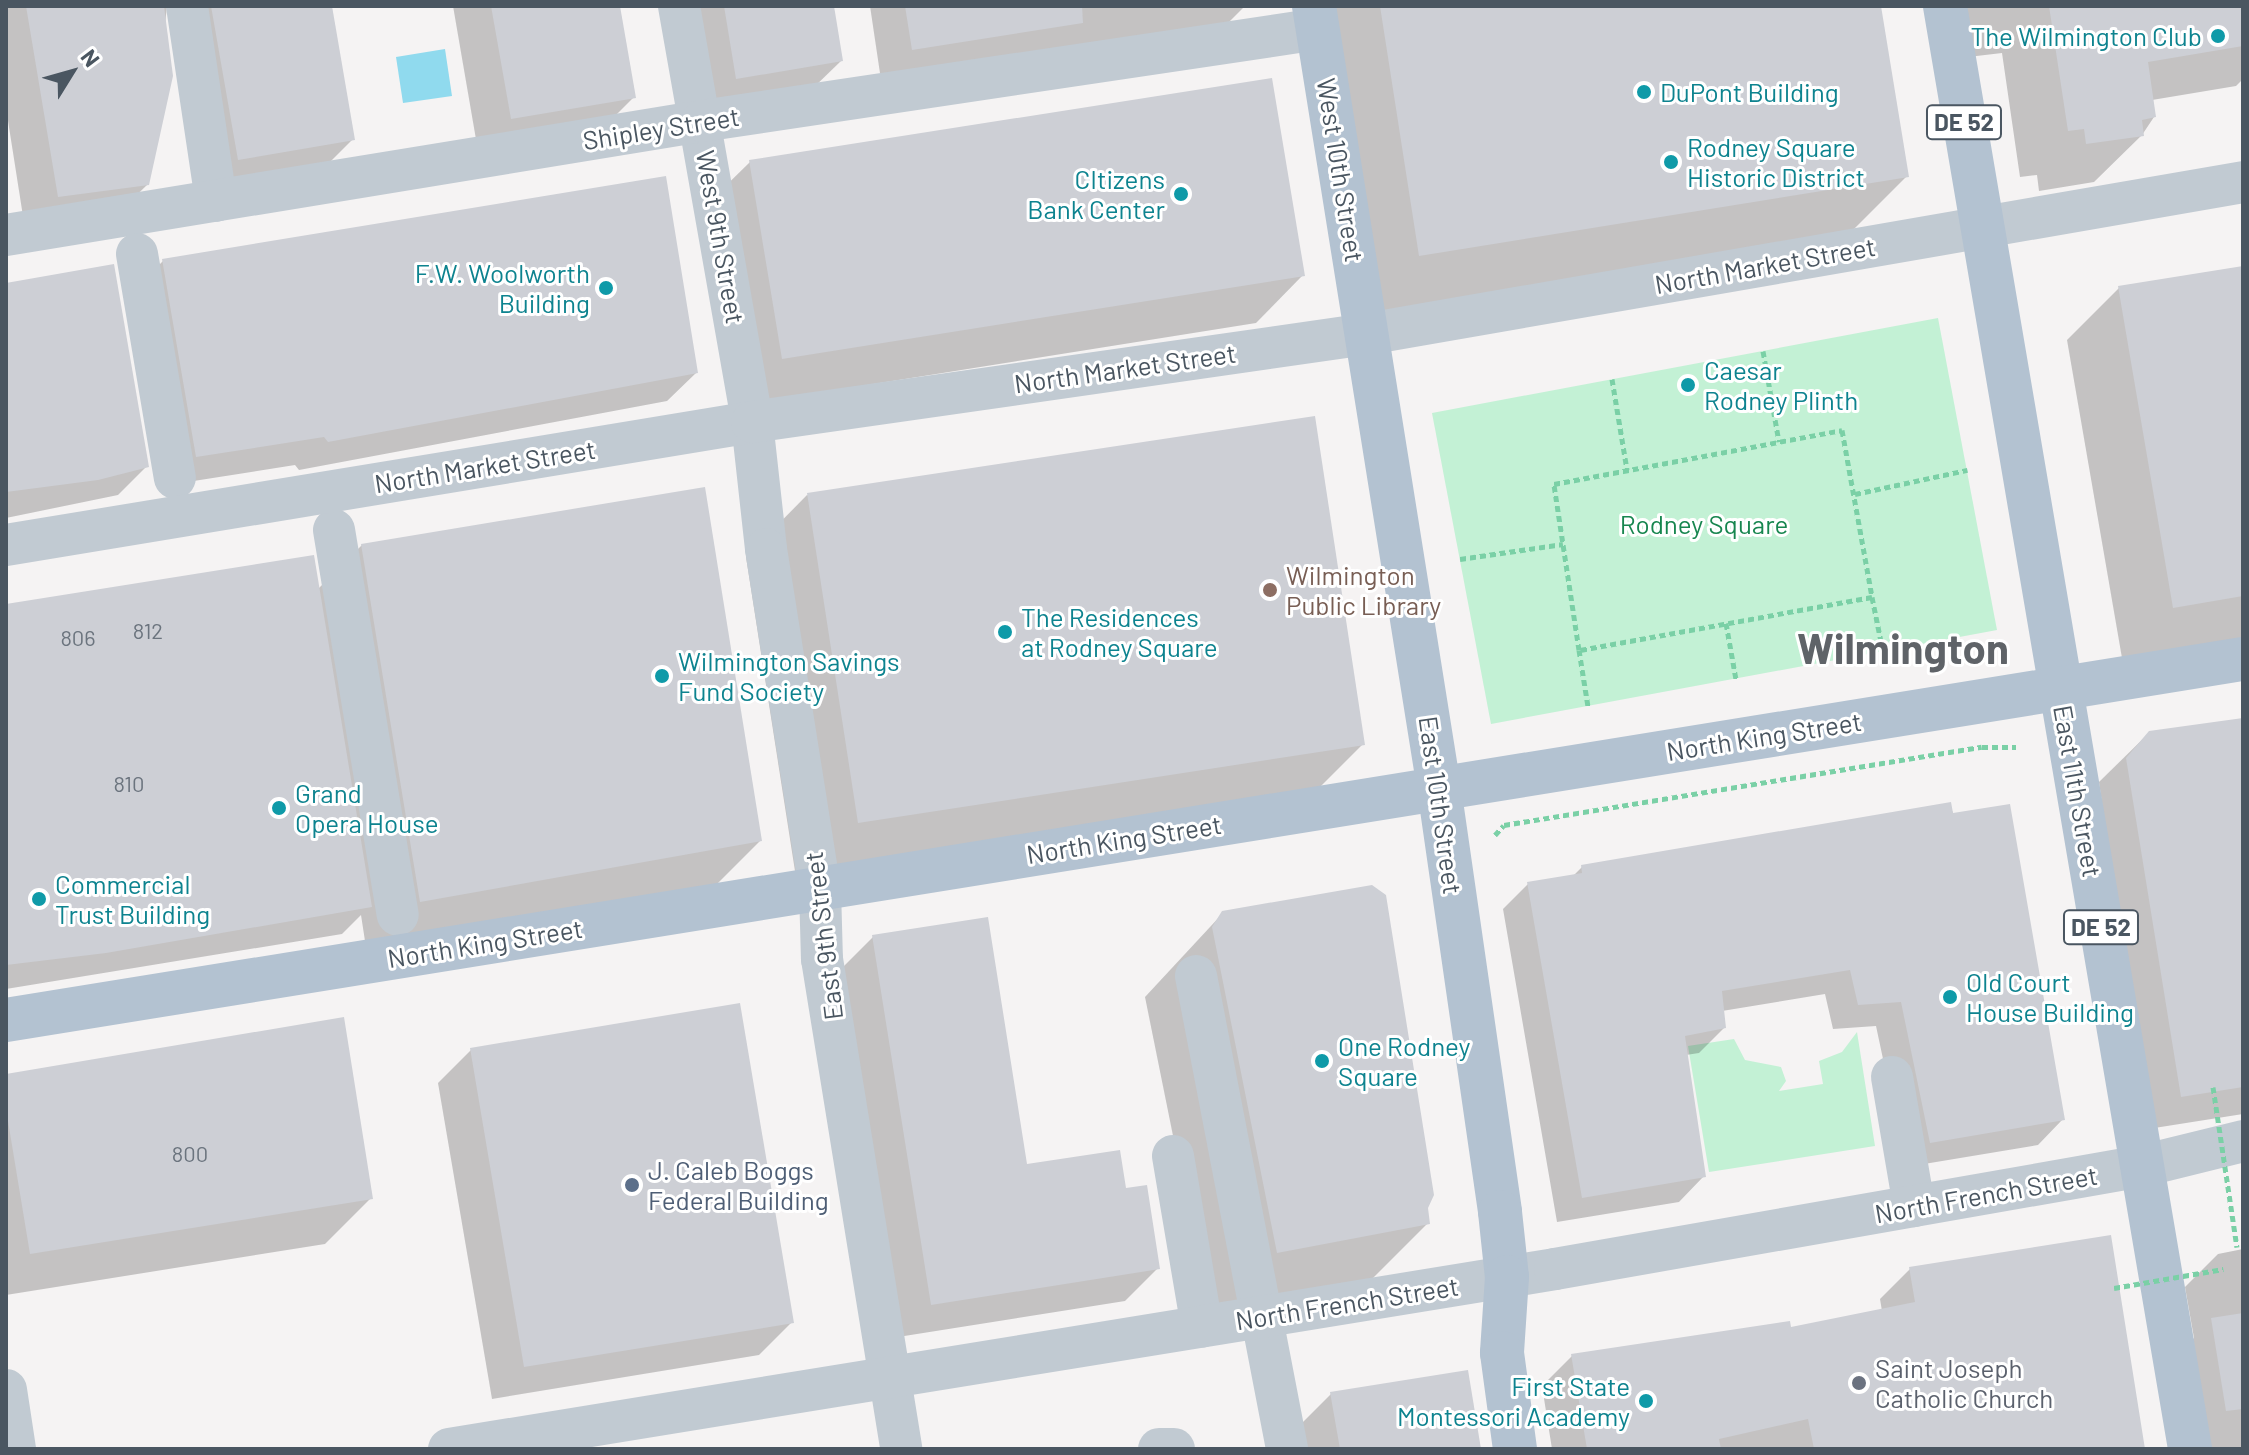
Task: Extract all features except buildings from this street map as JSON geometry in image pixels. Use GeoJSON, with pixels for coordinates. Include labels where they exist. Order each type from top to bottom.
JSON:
{"type":"FeatureCollection","features":[{"type":"Feature","properties":{"kind":"main road","name":"DE 52"},"geometry":{"type":"LineString","coordinates":[[1945,6],[1981,227]]}},
{"type":"Feature","properties":{"kind":"main road","name":"West 10th Street"},"geometry":{"type":"LineString","coordinates":[[1316,18],[1367,334]]}},
{"type":"Feature","properties":{"kind":"main road","name":"East 11th Street"},"geometry":{"type":"LineString","coordinates":[[1981,227],[2190,1449]]}},
{"type":"Feature","properties":{"kind":"main road","name":"East 10th Street"},"geometry":{"type":"LineString","coordinates":[[1367,334],[1439,788],[1507,1277],[1502,1353],[1515,1449]]}},
{"type":"Feature","properties":{"kind":"main road","name":"North King Street"},"geometry":{"type":"LineString","coordinates":[[6,1020],[2243,659]]}},
{"type":"Feature","properties":{"kind":"main road","name":"East 10th Street"},"geometry":{"type":"LineString","coordinates":[[1507,1277],[1532,1344],[1542,1449]]}},
{"type":"Feature","properties":{"kind":"street"},"geometry":{"type":"LineString","coordinates":[[187,6],[216,201]]}},
{"type":"Feature","properties":{"kind":"street","name":"West 9th Street"},"geometry":{"type":"LineString","coordinates":[[679,6],[702,121],[752,422]]}},
{"type":"Feature","properties":{"kind":"street","name":"Shipley Street"},"geometry":{"type":"LineString","coordinates":[[6,235],[1316,18]]}},
{"type":"Feature","properties":{"kind":"street","name":"North Market Street"},"geometry":{"type":"LineString","coordinates":[[6,545],[752,422],[1367,334],[2243,182]]}},
{"type":"Feature","properties":{"kind":"street"},"geometry":{"type":"LineString","coordinates":[[137,254],[175,478]]}},
{"type":"Feature","properties":{"kind":"street","name":"East 9th Street"},"geometry":{"type":"LineString","coordinates":[[752,422],[766,549],[820,889],[822,959],[901,1449]]}},
{"type":"Feature","properties":{"kind":"street"},"geometry":{"type":"LineString","coordinates":[[334,530],[398,915]]}},
{"type":"Feature","properties":{"kind":"street"},"geometry":{"type":"LineString","coordinates":[[1196,976],[1287,1449]]}},
{"type":"Feature","properties":{"kind":"street"},"geometry":{"type":"LineString","coordinates":[[1892,1077],[1914,1206]]}},
{"type":"Feature","properties":{"kind":"street","name":"North French Street"},"geometry":{"type":"LineString","coordinates":[[449,1449],[1507,1277],[2142,1166],[2243,1141]]}},
{"type":"Feature","properties":{"kind":"street"},"geometry":{"type":"LineString","coordinates":[[1173,1156],[1202,1327]]}},
{"type":"Feature","properties":{"kind":"street"},"geometry":{"type":"LineString","coordinates":[[6,1390],[15,1449]]}},
{"type":"Feature","properties":{"kind":"street"},"geometry":{"type":"LineString","coordinates":[[1159,1449],[1174,1449]]}},
{"type":"Feature","properties":{"kind":"path"},"geometry":{"type":"LineString","coordinates":[[1763,351],[1779,442]]}},
{"type":"Feature","properties":{"kind":"path"},"geometry":{"type":"LineString","coordinates":[[1612,379],[1627,470]]}},
{"type":"Feature","properties":{"kind":"path"},"geometry":{"type":"LineString","coordinates":[[1588,706],[1554,484],[1627,470],[1842,430],[1883,651]]}},
{"type":"Feature","properties":{"kind":"path"},"geometry":{"type":"LineString","coordinates":[[1855,494],[1967,470]]}},
{"type":"Feature","properties":{"kind":"path"},"geometry":{"type":"LineString","coordinates":[[1460,559],[1563,544]]}},
{"type":"Feature","properties":{"kind":"path"},"geometry":{"type":"LineString","coordinates":[[1579,650],[1872,597]]}},
{"type":"Feature","properties":{"kind":"path"},"geometry":{"type":"LineString","coordinates":[[1726,623],[1736,679]]}},
{"type":"Feature","properties":{"kind":"path"},"geometry":{"type":"LineString","coordinates":[[1495,835],[1504,825],[1982,747],[2016,747]]}},
{"type":"Feature","properties":{"kind":"path"},"geometry":{"type":"LineString","coordinates":[[2213,1087],[2237,1247]]}},
{"type":"Feature","properties":{"kind":"path"},"geometry":{"type":"LineString","coordinates":[[2114,1288],[2223,1269]]}},
{"type":"Feature","properties":{"kind":"green space","name":"Rodney Square"},"geometry":{"type":"Polygon","coordinates":[[[1938,318],[1997,630],[1491,724],[1432,413],[1938,318]]]}},
{"type":"Feature","properties":{"kind":"green space"},"geometry":{"type":"Polygon","coordinates":[[[1857,1032],[1875,1146],[1709,1172],[1688,1046],[1734,1039],[1745,1060],[1781,1067],[1786,1081],[1779,1091],[1823,1084],[1819,1061],[1842,1052],[1857,1032]]]}},
{"type":"Feature","properties":{"kind":"water"},"geometry":{"type":"Polygon","coordinates":[[[445,49],[452,96],[403,103],[396,57],[445,49]]]}},
{"type":"Feature","properties":{"kind":"place","name":"The Wilmington Club"},"geometry":{"type":"Point","coordinates":[2218,36]}},
{"type":"Feature","properties":{"kind":"place","name":"DuPont Building"},"geometry":{"type":"Point","coordinates":[1644,92]}},
{"type":"Feature","properties":{"kind":"place","name":"Rodney Square Historic District"},"geometry":{"type":"Point","coordinates":[1671,162]}},
{"type":"Feature","properties":{"kind":"place","name":"CItizens Bank Center"},"geometry":{"type":"Point","coordinates":[1181,194]}},
{"type":"Feature","properties":{"kind":"place","name":"F.W. Woolworth Building"},"geometry":{"type":"Point","coordinates":[606,288]}},
{"type":"Feature","properties":{"kind":"place","name":"Caesar Rodney Plinth"},"geometry":{"type":"Point","coordinates":[1688,385]}},
{"type":"Feature","properties":{"kind":"place","name":"Wilmington Public Library"},"geometry":{"type":"Point","coordinates":[1270,590]}},
{"type":"Feature","properties":{"kind":"place","name":"The Residences at Rodney Square"},"geometry":{"type":"Point","coordinates":[1005,632]}},
{"type":"Feature","properties":{"kind":"place","name":"Wilmington Savings Fund Society"},"geometry":{"type":"Point","coordinates":[662,676]}},
{"type":"Feature","properties":{"kind":"place","name":"Grand Opera House"},"geometry":{"type":"Point","coordinates":[279,808]}},
{"type":"Feature","properties":{"kind":"place","name":"Commercial Trust Building"},"geometry":{"type":"Point","coordinates":[39,899]}},
{"type":"Feature","properties":{"kind":"place","name":"Old Court House Building"},"geometry":{"type":"Point","coordinates":[1950,997]}},
{"type":"Feature","properties":{"kind":"place","name":"One Rodney Square"},"geometry":{"type":"Point","coordinates":[1322,1061]}},
{"type":"Feature","properties":{"kind":"place","name":"J. Caleb Boggs Federal Building"},"geometry":{"type":"Point","coordinates":[632,1185]}},
{"type":"Feature","properties":{"kind":"place","name":"Saint Joseph Catholic Church"},"geometry":{"type":"Point","coordinates":[1859,1383]}},
{"type":"Feature","properties":{"kind":"place","name":"First State Montessori Academy"},"geometry":{"type":"Point","coordinates":[1646,1401]}},
{"type":"Feature","properties":{"kind":"district","name":"Wilmington"},"geometry":{"type":"Point","coordinates":[1903,647]}}]}
